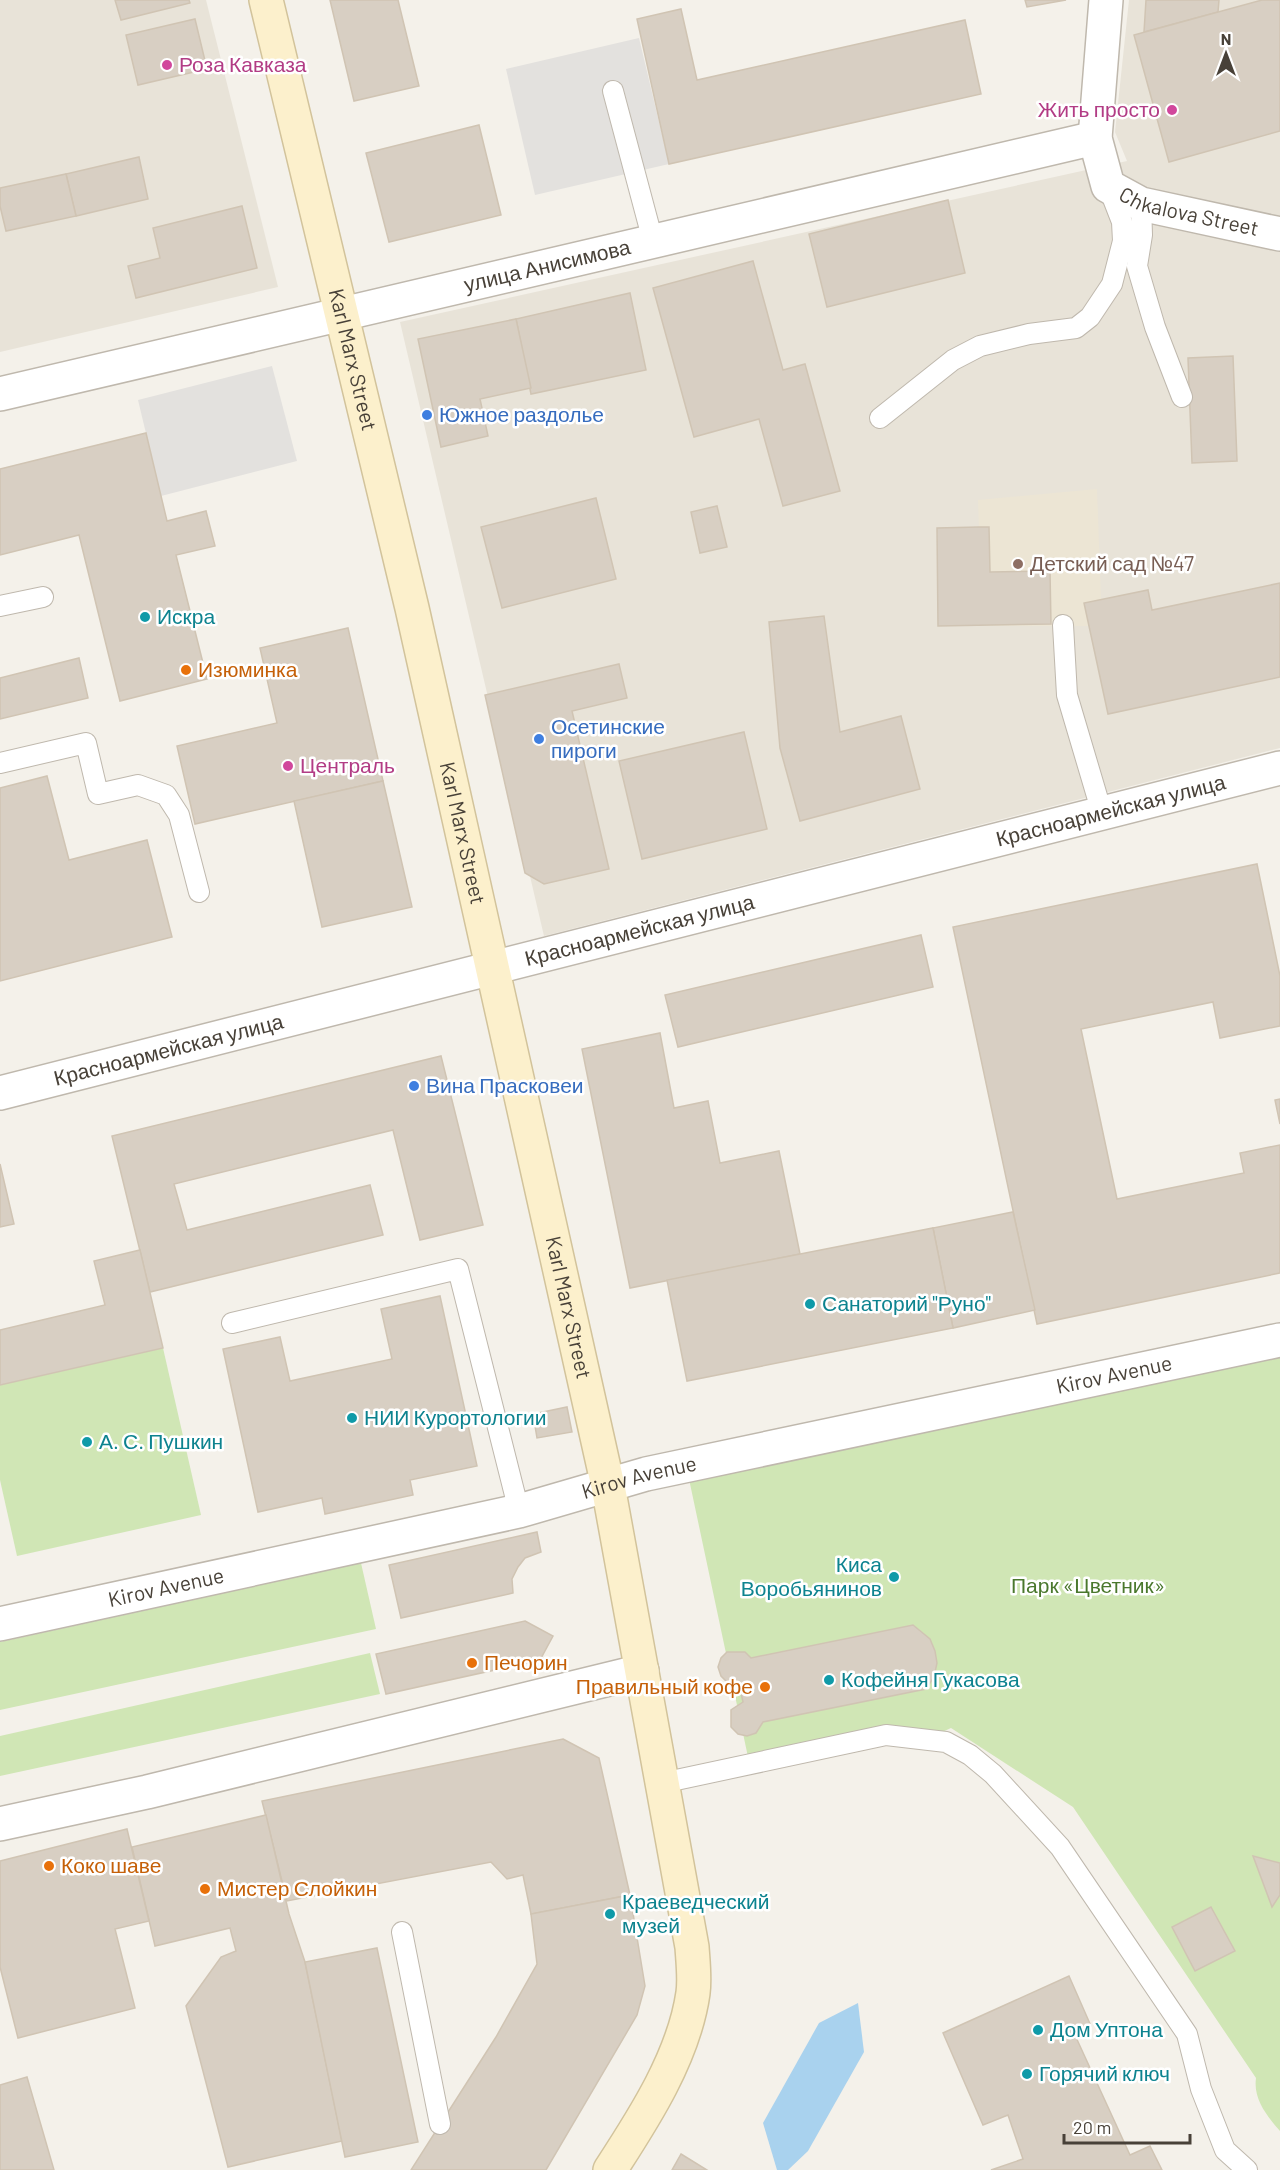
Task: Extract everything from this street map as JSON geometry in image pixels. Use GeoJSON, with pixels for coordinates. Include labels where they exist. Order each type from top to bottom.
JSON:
{"type":"FeatureCollection","features":[{"type":"Feature","properties":{"kind":"street","name":"Karl Marx Street"},"geometry":{"type":"LineString","coordinates":[[266,0],[412,608],[608,1486],[692,1947],[694,1992],[679,2042],[653,2104],[610,2170]]}},
{"type":"Feature","properties":{"kind":"street","name":"Chkalova Street"},"geometry":{"type":"LineString","coordinates":[[1106,0],[1095,138],[1108,186],[1141,204],[1280,234]]}},
{"type":"Feature","properties":{"kind":"street","name":"улица Анисимова"},"geometry":{"type":"LineString","coordinates":[[0,394],[1095,138]]}},
{"type":"Feature","properties":{"kind":"street","name":"Красноармейская улица"},"geometry":{"type":"LineString","coordinates":[[0,1093],[1280,768]]}},
{"type":"Feature","properties":{"kind":"street","name":"Kirov Avenue"},"geometry":{"type":"LineString","coordinates":[[0,1624],[519,1511],[646,1474],[1280,1340]]}},
{"type":"Feature","properties":{"kind":"street"},"geometry":{"type":"LineString","coordinates":[[0,1824],[159,1790],[642,1671]]}},
{"type":"Feature","properties":{"kind":"lane"},"geometry":{"type":"LineString","coordinates":[[613,91],[653,241]]}},
{"type":"Feature","properties":{"kind":"lane"},"geometry":{"type":"LineString","coordinates":[[880,417],[953,360],[980,346],[1029,334],[1076,328],[1090,317],[1112,284],[1123,241],[1122,222],[1108,186]]}},
{"type":"Feature","properties":{"kind":"lane"},"geometry":{"type":"LineString","coordinates":[[1141,204],[1142,235],[1137,266],[1155,327],[1182,397]]}},
{"type":"Feature","properties":{"kind":"lane"},"geometry":{"type":"LineString","coordinates":[[0,606],[43,597]]}},
{"type":"Feature","properties":{"kind":"lane"},"geometry":{"type":"LineString","coordinates":[[1063,625],[1067,695],[1101,813]]}},
{"type":"Feature","properties":{"kind":"lane"},"geometry":{"type":"LineString","coordinates":[[0,763],[86,743],[98,794],[138,785],[166,795],[178,814],[199,892]]}},
{"type":"Feature","properties":{"kind":"lane"},"geometry":{"type":"LineString","coordinates":[[232,1323],[458,1269],[519,1511]]}},
{"type":"Feature","properties":{"kind":"lane"},"geometry":{"type":"LineString","coordinates":[[662,1783],[886,1735],[946,1742],[970,1755],[993,1774],[1060,1847],[1187,2034],[1201,2089],[1225,2150],[1247,2170]]}},
{"type":"Feature","properties":{"kind":"lane"},"geometry":{"type":"LineString","coordinates":[[402,1932],[440,2124]]}},
{"type":"Feature","properties":{"kind":"shaded area"},"geometry":{"type":"Polygon","coordinates":[[[0,0],[206,0],[278,287],[0,352],[0,0]]]}},
{"type":"Feature","properties":{"kind":"shaded area"},"geometry":{"type":"Polygon","coordinates":[[[1129,0],[1280,0],[1280,748],[544,936],[400,322],[1127,161],[1115,132],[1129,0]]]}},
{"type":"Feature","properties":{"kind":"shaded area"},"geometry":{"type":"Polygon","coordinates":[[[639,38],[669,164],[535,195],[506,69],[639,38]]]}},
{"type":"Feature","properties":{"kind":"shaded area"},"geometry":{"type":"Polygon","coordinates":[[[272,366],[297,461],[161,496],[138,400],[272,366]]]}},
{"type":"Feature","properties":{"kind":"shaded area","name":"Детский сад №47"},"geometry":{"type":"Polygon","coordinates":[[[1097,489],[1101,600],[1084,604],[1089,626],[938,626],[937,528],[979,527],[978,500],[1097,489]]]}},
{"type":"Feature","properties":{"kind":"green space","name":"Парк «Цветник»"},"geometry":{"type":"Polygon","coordinates":[[[1280,1346],[1280,2131],[1259,2100],[1256,2078],[1073,1807],[951,1728],[940,1733],[748,1757],[689,1479],[1280,1346]]]}},
{"type":"Feature","properties":{"kind":"green space"},"geometry":{"type":"Polygon","coordinates":[[[163,1348],[201,1515],[17,1556],[0,1480],[0,1385],[163,1348]]]}},
{"type":"Feature","properties":{"kind":"green space"},"geometry":{"type":"Polygon","coordinates":[[[361,1563],[376,1629],[0,1710],[0,1642],[361,1563]]]}},
{"type":"Feature","properties":{"kind":"green space"},"geometry":{"type":"Polygon","coordinates":[[[370,1653],[380,1694],[0,1776],[0,1736],[370,1653]]]}},
{"type":"Feature","properties":{"kind":"water"},"geometry":{"type":"Polygon","coordinates":[[[858,2003],[864,2052],[808,2151],[788,2170],[777,2170],[763,2123],[819,2023],[858,2003]]]}},
{"type":"Feature","properties":{"kind":"building"},"geometry":{"type":"Polygon","coordinates":[[[115,0],[189,0],[190,3],[121,20],[115,0]]]}},
{"type":"Feature","properties":{"kind":"building"},"geometry":{"type":"Polygon","coordinates":[[[330,0],[398,0],[419,86],[354,101],[330,0]]]}},
{"type":"Feature","properties":{"kind":"building"},"geometry":{"type":"Polygon","coordinates":[[[1025,0],[1066,0],[1027,7],[1025,0]]]}},
{"type":"Feature","properties":{"kind":"building"},"geometry":{"type":"Polygon","coordinates":[[[1146,0],[1219,0],[1218,12],[1144,32],[1146,0]]]}},
{"type":"Feature","properties":{"kind":"building"},"geometry":{"type":"Polygon","coordinates":[[[1262,0],[1280,0],[1280,131],[1169,162],[1134,35],[1262,0]]]}},
{"type":"Feature","properties":{"kind":"building"},"geometry":{"type":"Polygon","coordinates":[[[681,9],[697,80],[965,20],[981,94],[669,164],[637,19],[681,9]]]}},
{"type":"Feature","properties":{"kind":"building"},"geometry":{"type":"Polygon","coordinates":[[[195,19],[207,69],[138,85],[126,35],[195,19]]]}},
{"type":"Feature","properties":{"kind":"building"},"geometry":{"type":"Polygon","coordinates":[[[479,125],[501,215],[389,242],[366,153],[479,125]]]}},
{"type":"Feature","properties":{"kind":"building"},"geometry":{"type":"Polygon","coordinates":[[[139,157],[148,199],[76,216],[66,174],[139,157]]]}},
{"type":"Feature","properties":{"kind":"building"},"geometry":{"type":"Polygon","coordinates":[[[66,174],[76,216],[6,231],[0,206],[0,188],[66,174]]]}},
{"type":"Feature","properties":{"kind":"building"},"geometry":{"type":"Polygon","coordinates":[[[948,200],[965,273],[827,307],[809,234],[948,200]]]}},
{"type":"Feature","properties":{"kind":"building"},"geometry":{"type":"Polygon","coordinates":[[[242,206],[257,268],[136,298],[128,266],[160,258],[153,228],[242,206]]]}},
{"type":"Feature","properties":{"kind":"building"},"geometry":{"type":"Polygon","coordinates":[[[753,261],[783,370],[805,364],[840,491],[783,506],[759,419],[694,437],[653,288],[753,261]]]}},
{"type":"Feature","properties":{"kind":"building"},"geometry":{"type":"Polygon","coordinates":[[[630,293],[646,370],[531,394],[516,319],[630,293]]]}},
{"type":"Feature","properties":{"kind":"building"},"geometry":{"type":"Polygon","coordinates":[[[516,319],[531,388],[480,399],[488,436],[441,447],[418,339],[516,319]]]}},
{"type":"Feature","properties":{"kind":"building"},"geometry":{"type":"Polygon","coordinates":[[[1233,356],[1237,461],[1192,463],[1188,358],[1233,356]]]}},
{"type":"Feature","properties":{"kind":"building","name":"Искра"},"geometry":{"type":"Polygon","coordinates":[[[146,433],[167,521],[206,511],[215,546],[176,555],[207,679],[120,701],[79,535],[0,555],[0,469],[146,433]]]}},
{"type":"Feature","properties":{"kind":"building"},"geometry":{"type":"Polygon","coordinates":[[[596,498],[616,579],[502,608],[481,527],[596,498]]]}},
{"type":"Feature","properties":{"kind":"building"},"geometry":{"type":"Polygon","coordinates":[[[717,506],[727,547],[700,553],[691,512],[717,506]]]}},
{"type":"Feature","properties":{"kind":"building"},"geometry":{"type":"Polygon","coordinates":[[[989,527],[990,572],[1050,571],[1051,624],[938,626],[937,528],[989,527]]]}},
{"type":"Feature","properties":{"kind":"building"},"geometry":{"type":"Polygon","coordinates":[[[1280,583],[1280,677],[1108,714],[1084,603],[1148,590],[1152,610],[1280,583]]]}},
{"type":"Feature","properties":{"kind":"building"},"geometry":{"type":"Polygon","coordinates":[[[824,616],[840,732],[901,716],[920,789],[800,821],[780,748],[769,622],[824,616]]]}},
{"type":"Feature","properties":{"kind":"building"},"geometry":{"type":"Polygon","coordinates":[[[348,628],[383,781],[195,824],[177,746],[277,723],[260,648],[348,628]]]}},
{"type":"Feature","properties":{"kind":"building"},"geometry":{"type":"Polygon","coordinates":[[[79,658],[88,698],[0,719],[0,678],[79,658]]]}},
{"type":"Feature","properties":{"kind":"building"},"geometry":{"type":"Polygon","coordinates":[[[619,664],[627,698],[572,711],[609,869],[544,884],[525,873],[485,695],[619,664]]]}},
{"type":"Feature","properties":{"kind":"building"},"geometry":{"type":"Polygon","coordinates":[[[744,732],[767,829],[642,859],[619,761],[744,732]]]}},
{"type":"Feature","properties":{"kind":"building"},"geometry":{"type":"Polygon","coordinates":[[[47,776],[69,860],[147,840],[172,937],[0,981],[0,788],[47,776]]]}},
{"type":"Feature","properties":{"kind":"building"},"geometry":{"type":"Polygon","coordinates":[[[383,781],[412,907],[322,927],[294,801],[383,781]]]}},
{"type":"Feature","properties":{"kind":"building"},"geometry":{"type":"Polygon","coordinates":[[[1257,864],[1280,976],[1280,1026],[1220,1038],[1213,1002],[1081,1029],[1117,1199],[1244,1173],[1240,1153],[1280,1145],[1280,1273],[1037,1324],[953,927],[1257,864]]]}},
{"type":"Feature","properties":{"kind":"building"},"geometry":{"type":"Polygon","coordinates":[[[921,935],[933,987],[678,1047],[665,995],[921,935]]]}},
{"type":"Feature","properties":{"kind":"building"},"geometry":{"type":"Polygon","coordinates":[[[660,1033],[674,1108],[708,1101],[720,1163],[779,1151],[800,1254],[630,1288],[582,1049],[660,1033]]]}},
{"type":"Feature","properties":{"kind":"building"},"geometry":{"type":"Polygon","coordinates":[[[441,1056],[483,1225],[420,1240],[393,1130],[174,1184],[187,1230],[370,1185],[383,1235],[150,1292],[112,1136],[441,1056]]]}},
{"type":"Feature","properties":{"kind":"building"},"geometry":{"type":"Polygon","coordinates":[[[1280,1099],[1280,1124],[1275,1100],[1280,1099]]]}},
{"type":"Feature","properties":{"kind":"building"},"geometry":{"type":"Polygon","coordinates":[[[0,1164],[14,1224],[0,1227],[0,1164]]]}},
{"type":"Feature","properties":{"kind":"building"},"geometry":{"type":"Polygon","coordinates":[[[1013,1212],[1035,1310],[953,1328],[933,1228],[1013,1212]]]}},
{"type":"Feature","properties":{"kind":"building","name":"Санаторий \"Руно\""},"geometry":{"type":"Polygon","coordinates":[[[933,1228],[953,1328],[687,1381],[667,1280],[933,1228]]]}},
{"type":"Feature","properties":{"kind":"building"},"geometry":{"type":"Polygon","coordinates":[[[140,1250],[163,1348],[0,1385],[0,1330],[105,1305],[94,1261],[140,1250]]]}},
{"type":"Feature","properties":{"kind":"building","name":"НИИ Курортологии"},"geometry":{"type":"Polygon","coordinates":[[[440,1296],[477,1466],[410,1480],[413,1495],[325,1514],[322,1498],[258,1512],[223,1349],[280,1337],[290,1381],[392,1359],[381,1309],[440,1296]]]}},
{"type":"Feature","properties":{"kind":"building"},"geometry":{"type":"Polygon","coordinates":[[[567,1407],[572,1432],[537,1438],[533,1414],[567,1407]]]}},
{"type":"Feature","properties":{"kind":"building"},"geometry":{"type":"Polygon","coordinates":[[[537,1532],[541,1552],[525,1558],[518,1567],[512,1579],[513,1593],[401,1618],[389,1565],[537,1532]]]}},
{"type":"Feature","properties":{"kind":"building"},"geometry":{"type":"Polygon","coordinates":[[[525,1621],[553,1636],[540,1660],[386,1694],[376,1654],[525,1621]]]}},
{"type":"Feature","properties":{"kind":"building"},"geometry":{"type":"Polygon","coordinates":[[[913,1625],[930,1639],[935,1651],[937,1663],[934,1677],[926,1689],[763,1722],[756,1733],[747,1736],[738,1734],[731,1727],[731,1710],[743,1702],[739,1684],[727,1682],[721,1676],[718,1667],[721,1658],[727,1652],[745,1652],[751,1658],[913,1625]]]}},
{"type":"Feature","properties":{"kind":"building"},"geometry":{"type":"Polygon","coordinates":[[[563,1739],[599,1758],[630,1895],[531,1914],[523,1875],[507,1879],[491,1862],[287,1901],[262,1801],[563,1739]]]}},
{"type":"Feature","properties":{"kind":"building"},"geometry":{"type":"Polygon","coordinates":[[[266,1815],[289,1914],[305,1962],[342,2141],[228,2167],[186,2006],[221,1957],[236,1951],[230,1928],[155,1946],[132,1847],[266,1815]]]}},
{"type":"Feature","properties":{"kind":"building"},"geometry":{"type":"Polygon","coordinates":[[[127,1829],[149,1921],[115,1929],[135,2008],[18,2038],[0,1967],[0,1861],[127,1829]]]}},
{"type":"Feature","properties":{"kind":"building"},"geometry":{"type":"Polygon","coordinates":[[[1253,1856],[1280,1863],[1280,1895],[1272,1907],[1253,1856]]]}},
{"type":"Feature","properties":{"kind":"building"},"geometry":{"type":"Polygon","coordinates":[[[630,1895],[645,1986],[637,2015],[546,2170],[411,2170],[496,2037],[537,1964],[531,1914],[630,1895]]]}},
{"type":"Feature","properties":{"kind":"building"},"geometry":{"type":"Polygon","coordinates":[[[1211,1907],[1235,1951],[1195,1971],[1172,1927],[1211,1907]]]}},
{"type":"Feature","properties":{"kind":"building"},"geometry":{"type":"Polygon","coordinates":[[[377,1948],[418,2142],[345,2157],[305,1962],[377,1948]]]}},
{"type":"Feature","properties":{"kind":"building","name":"Горячий ключ"},"geometry":{"type":"Polygon","coordinates":[[[1069,1976],[1091,2026],[1074,2033],[1130,2155],[1150,2146],[1162,2170],[991,2170],[1023,2159],[1008,2115],[983,2125],[943,2033],[1069,1976]]]}},
{"type":"Feature","properties":{"kind":"building"},"geometry":{"type":"Polygon","coordinates":[[[27,2077],[54,2170],[0,2170],[0,2085],[27,2077]]]}},
{"type":"Feature","properties":{"kind":"building"},"geometry":{"type":"Polygon","coordinates":[[[681,2154],[707,2170],[672,2170],[681,2154]]]}},
{"type":"Feature","properties":{"kind":"place","name":"Роза Кавказа"},"geometry":{"type":"Point","coordinates":[167,65]}},
{"type":"Feature","properties":{"kind":"place","name":"Жить просто"},"geometry":{"type":"Point","coordinates":[1172,110]}},
{"type":"Feature","properties":{"kind":"place","name":"Южное раздолье"},"geometry":{"type":"Point","coordinates":[427,415]}},
{"type":"Feature","properties":{"kind":"place","name":"Детский сад №47"},"geometry":{"type":"Point","coordinates":[1018,564]}},
{"type":"Feature","properties":{"kind":"place","name":"Искра"},"geometry":{"type":"Point","coordinates":[145,617]}},
{"type":"Feature","properties":{"kind":"place","name":"Изюминка"},"geometry":{"type":"Point","coordinates":[186,670]}},
{"type":"Feature","properties":{"kind":"place","name":"Осетинские пироги"},"geometry":{"type":"Point","coordinates":[539,739]}},
{"type":"Feature","properties":{"kind":"place","name":"Централь"},"geometry":{"type":"Point","coordinates":[288,766]}},
{"type":"Feature","properties":{"kind":"place","name":"Вина Прасковеи"},"geometry":{"type":"Point","coordinates":[414,1086]}},
{"type":"Feature","properties":{"kind":"place","name":"Санаторий \"Руно\""},"geometry":{"type":"Point","coordinates":[810,1304]}},
{"type":"Feature","properties":{"kind":"place","name":"НИИ Курортологии"},"geometry":{"type":"Point","coordinates":[352,1418]}},
{"type":"Feature","properties":{"kind":"place","name":"А. С. Пушкин"},"geometry":{"type":"Point","coordinates":[87,1442]}},
{"type":"Feature","properties":{"kind":"place","name":"Киса Воробьянинов"},"geometry":{"type":"Point","coordinates":[894,1577]}},
{"type":"Feature","properties":{"kind":"place","name":"Печорин"},"geometry":{"type":"Point","coordinates":[472,1663]}},
{"type":"Feature","properties":{"kind":"place","name":"Кофейня Гукасова"},"geometry":{"type":"Point","coordinates":[829,1680]}},
{"type":"Feature","properties":{"kind":"place","name":"Правильный кофе"},"geometry":{"type":"Point","coordinates":[765,1687]}},
{"type":"Feature","properties":{"kind":"place","name":"Коко шаве"},"geometry":{"type":"Point","coordinates":[49,1866]}},
{"type":"Feature","properties":{"kind":"place","name":"Мистер Слойкин"},"geometry":{"type":"Point","coordinates":[205,1889]}},
{"type":"Feature","properties":{"kind":"place","name":"Краеведческий музей"},"geometry":{"type":"Point","coordinates":[610,1914]}},
{"type":"Feature","properties":{"kind":"place","name":"Дом Уптона"},"geometry":{"type":"Point","coordinates":[1038,2030]}},
{"type":"Feature","properties":{"kind":"place","name":"Горячий ключ"},"geometry":{"type":"Point","coordinates":[1027,2074]}}]}
